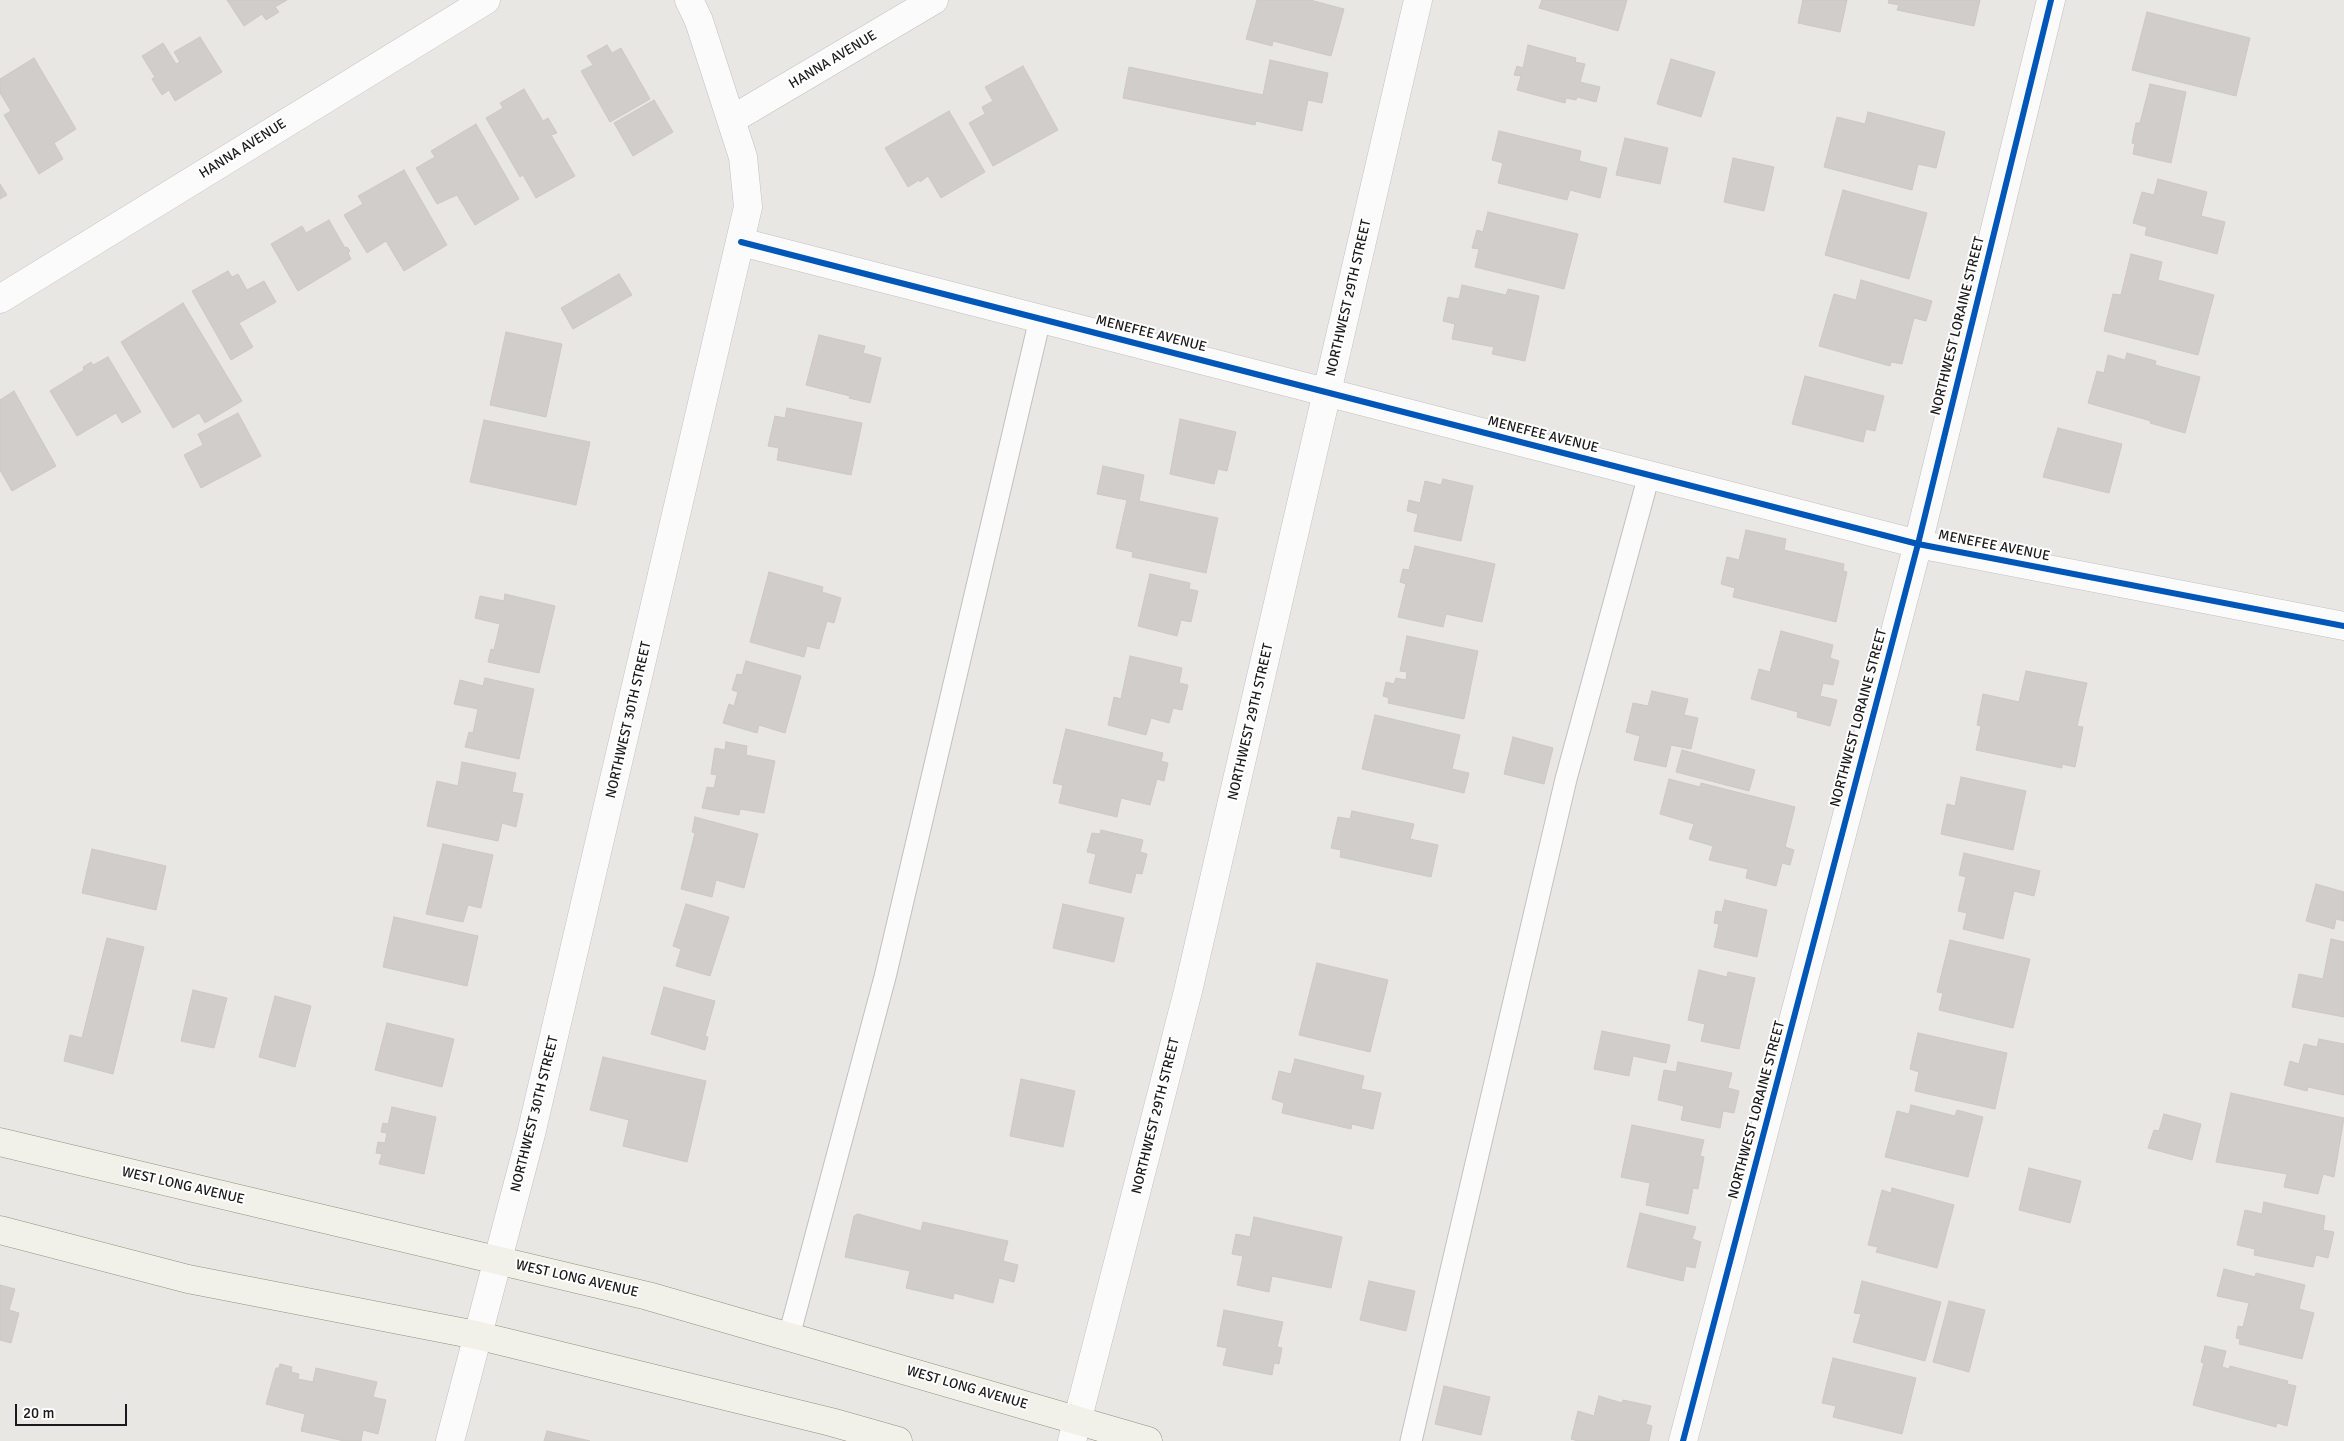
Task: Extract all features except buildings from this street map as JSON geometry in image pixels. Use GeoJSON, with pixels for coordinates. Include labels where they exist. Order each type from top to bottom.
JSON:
{"type":"FeatureCollection","features":[{"type":"Feature","properties":{"kind":"main road","name":"WEST LONG AVENUE"},"geometry":{"type":"LineString","coordinates":[[0,1142],[648,1296],[789,1336],[1075,1430],[1148,1441]]}},
{"type":"Feature","properties":{"kind":"main road"},"geometry":{"type":"LineString","coordinates":[[0,1230],[188,1279],[476,1335],[830,1422],[898,1441]]}},
{"type":"Feature","properties":{"kind":"street","name":"HANNA AVENUE"},"geometry":{"type":"LineString","coordinates":[[0,299],[486,0]]}},
{"type":"Feature","properties":{"kind":"street","name":"NORTHWEST 30TH STREET"},"geometry":{"type":"LineString","coordinates":[[450,1441],[476,1335],[531,1134],[748,207],[743,157],[700,21],[689,0]]}},
{"type":"Feature","properties":{"kind":"street","name":"HANNA AVENUE"},"geometry":{"type":"LineString","coordinates":[[731,120],[934,0]]}},
{"type":"Feature","properties":{"kind":"street","name":"NORTHWEST 29TH STREET"},"geometry":{"type":"LineString","coordinates":[[1075,1430],[1188,991],[1418,0]]}},
{"type":"Feature","properties":{"kind":"street","name":"NORTHWEST LORAINE STREET"},"geometry":{"type":"LineString","coordinates":[[1683,1441],[1918,544],[2051,0]]}},
{"type":"Feature","properties":{"kind":"street","name":"MENEFEE AVENUE"},"geometry":{"type":"LineString","coordinates":[[741,242],[1918,544],[2344,626]]}},
{"type":"Feature","properties":{"kind":"lane"},"geometry":{"type":"LineString","coordinates":[[789,1336],[885,977],[1040,319]]}},
{"type":"Feature","properties":{"kind":"lane"},"geometry":{"type":"LineString","coordinates":[[1411,1441],[1566,779],[1649,475]]}},
{"type":"Feature","properties":{"kind":"cycle path"},"geometry":{"type":"LineString","coordinates":[[1683,1441],[1918,544],[2051,0]]}},
{"type":"Feature","properties":{"kind":"cycle path"},"geometry":{"type":"LineString","coordinates":[[741,242],[1918,544],[2344,626]]}}]}
